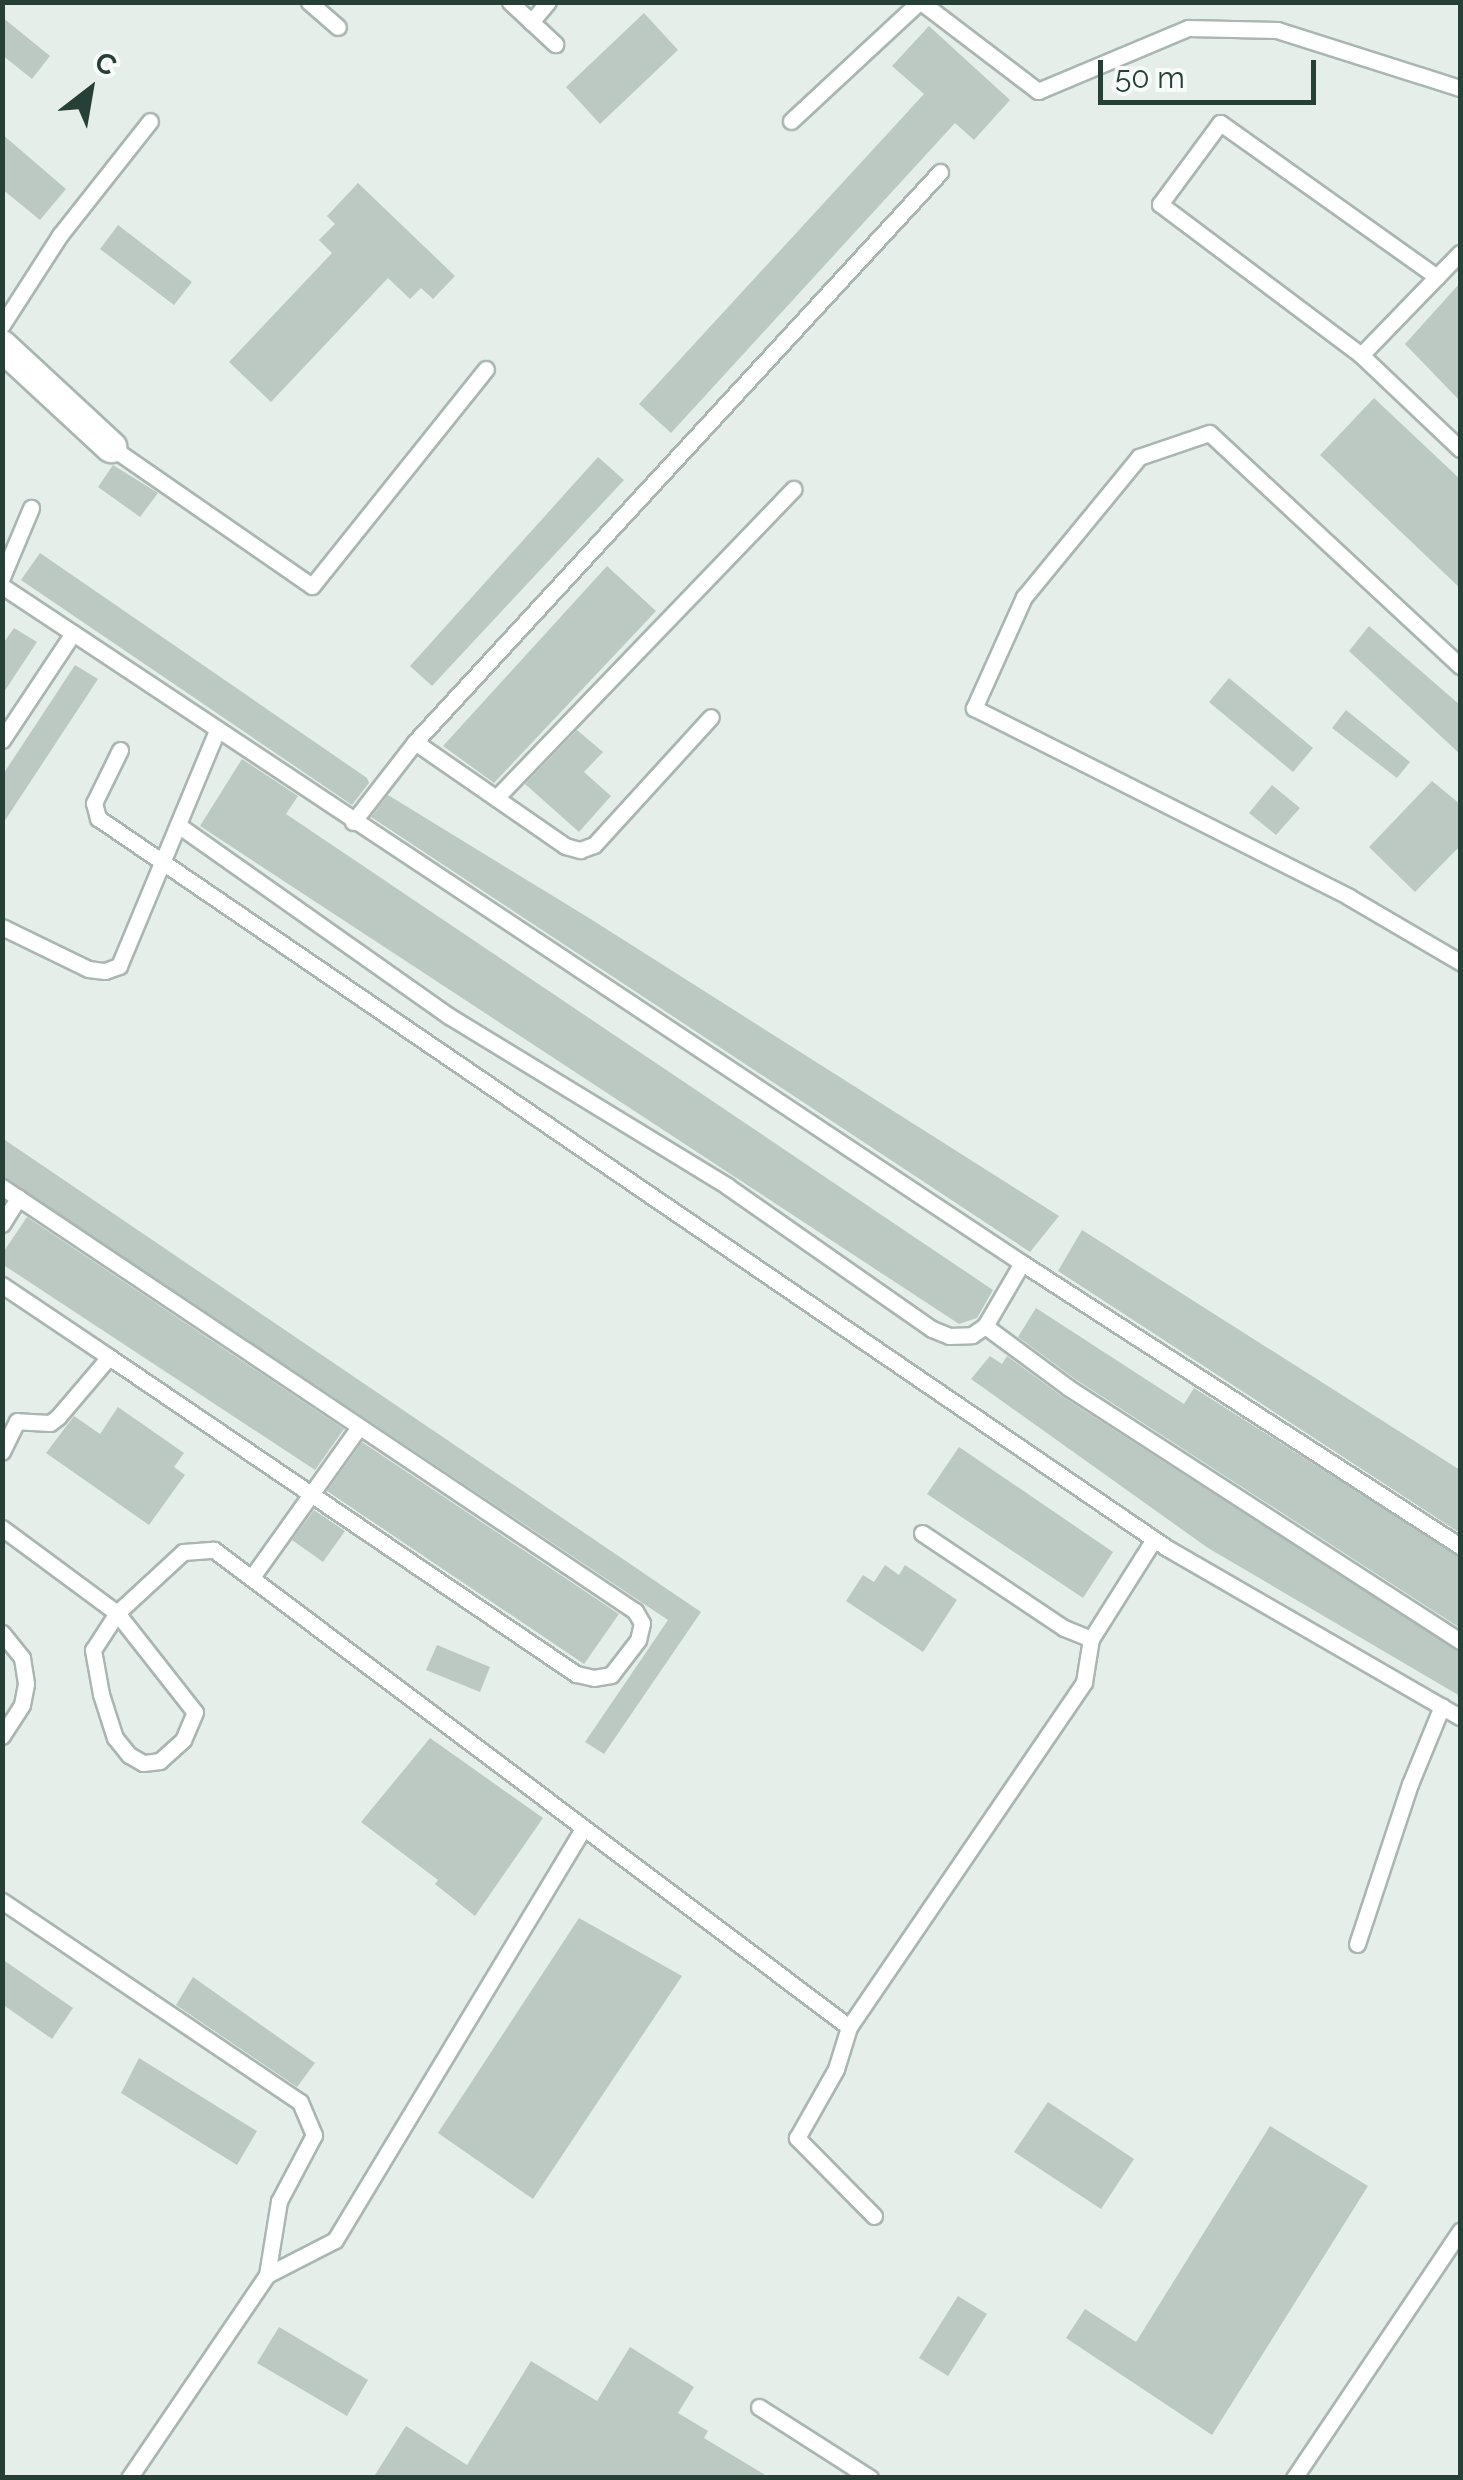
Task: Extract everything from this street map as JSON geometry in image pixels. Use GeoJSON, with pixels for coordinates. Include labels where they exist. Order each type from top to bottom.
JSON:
{"type":"FeatureCollection","features":[{"type":"Feature","properties":{"kind":"street"},"geometry":{"type":"LineString","coordinates":[[2,346],[111,447]]}},
{"type":"Feature","properties":{"kind":"lane"},"geometry":{"type":"LineString","coordinates":[[309,2],[338,28]]}},
{"type":"Feature","properties":{"kind":"lane"},"geometry":{"type":"LineString","coordinates":[[510,2],[555,44]]}},
{"type":"Feature","properties":{"kind":"lane"},"geometry":{"type":"LineString","coordinates":[[531,22],[548,2]]}},
{"type":"Feature","properties":{"kind":"lane"},"geometry":{"type":"LineString","coordinates":[[791,121],[920,2],[1038,91],[1188,28],[1277,30],[1460,88]]}},
{"type":"Feature","properties":{"kind":"lane"},"geometry":{"type":"LineString","coordinates":[[2,324],[60,236],[150,121]]}},
{"type":"Feature","properties":{"kind":"lane"},"geometry":{"type":"LineString","coordinates":[[1437,277],[1220,123],[1160,204],[1361,355],[1460,449]]}},
{"type":"Feature","properties":{"kind":"lane"},"geometry":{"type":"LineString","coordinates":[[354,822],[414,742],[940,172]]}},
{"type":"Feature","properties":{"kind":"lane"},"geometry":{"type":"LineString","coordinates":[[1361,355],[1460,253]]}},
{"type":"Feature","properties":{"kind":"lane"},"geometry":{"type":"LineString","coordinates":[[111,447],[312,586],[486,369]]}},
{"type":"Feature","properties":{"kind":"lane"},"geometry":{"type":"LineString","coordinates":[[1460,666],[1209,433],[1139,458],[1024,598],[974,708],[1349,897],[1460,962]]}},
{"type":"Feature","properties":{"kind":"lane"},"geometry":{"type":"LineString","coordinates":[[496,798],[792,489]]}},
{"type":"Feature","properties":{"kind":"lane"},"geometry":{"type":"LineString","coordinates":[[2,577],[31,508]]}},
{"type":"Feature","properties":{"kind":"lane"},"geometry":{"type":"LineString","coordinates":[[2,586],[1022,1264],[1460,1546]]}},
{"type":"Feature","properties":{"kind":"lane"},"geometry":{"type":"LineString","coordinates":[[2,740],[73,633]]}},
{"type":"Feature","properties":{"kind":"lane"},"geometry":{"type":"LineString","coordinates":[[414,742],[565,846],[580,850],[594,846],[711,717]]}},
{"type":"Feature","properties":{"kind":"lane"},"geometry":{"type":"LineString","coordinates":[[2,927],[88,968],[104,971],[118,966],[218,730]]}},
{"type":"Feature","properties":{"kind":"lane"},"geometry":{"type":"LineString","coordinates":[[120,750],[93,811],[1154,1539],[1460,1717]]}},
{"type":"Feature","properties":{"kind":"lane"},"geometry":{"type":"LineString","coordinates":[[178,826],[448,1016],[727,1186],[932,1329],[963,1338],[985,1326],[1022,1264]]}},
{"type":"Feature","properties":{"kind":"lane"},"geometry":{"type":"LineString","coordinates":[[2,1188],[634,1611],[642,1622],[638,1640],[611,1675],[576,1674],[314,1492],[3,1285]]}},
{"type":"Feature","properties":{"kind":"lane"},"geometry":{"type":"LineString","coordinates":[[2,1224],[18,1198]]}},
{"type":"Feature","properties":{"kind":"lane"},"geometry":{"type":"LineString","coordinates":[[985,1326],[1069,1388],[1460,1642]]}},
{"type":"Feature","properties":{"kind":"lane"},"geometry":{"type":"LineString","coordinates":[[2,1411],[17,1421],[50,1423],[109,1358]]}},
{"type":"Feature","properties":{"kind":"lane"},"geometry":{"type":"LineString","coordinates":[[2,1452],[17,1421]]}},
{"type":"Feature","properties":{"kind":"lane"},"geometry":{"type":"LineString","coordinates":[[252,1577],[359,1427]]}},
{"type":"Feature","properties":{"kind":"lane"},"geometry":{"type":"LineString","coordinates":[[2,1528],[117,1612],[195,1712],[183,1740],[160,1761],[143,1763],[129,1755],[115,1738],[93,1650],[117,1612],[183,1552],[198,1548],[214,1550],[850,2027]]}},
{"type":"Feature","properties":{"kind":"lane"},"geometry":{"type":"LineString","coordinates":[[922,1533],[1064,1628],[1091,1639]]}},
{"type":"Feature","properties":{"kind":"lane"},"geometry":{"type":"LineString","coordinates":[[874,2216],[797,2138],[836,2069],[850,2027],[1084,1682],[1091,1639],[1154,1539]]}},
{"type":"Feature","properties":{"kind":"lane"},"geometry":{"type":"LineString","coordinates":[[2,1632],[22,1658],[26,1684],[22,1705],[2,1736]]}},
{"type":"Feature","properties":{"kind":"lane"},"geometry":{"type":"LineString","coordinates":[[1356,1944],[1410,1784],[1442,1706]]}},
{"type":"Feature","properties":{"kind":"lane"},"geometry":{"type":"LineString","coordinates":[[267,2275],[336,2240],[584,1828]]}},
{"type":"Feature","properties":{"kind":"lane"},"geometry":{"type":"LineString","coordinates":[[2,1901],[300,2102],[314,2135],[279,2201],[267,2275],[129,2478]]}},
{"type":"Feature","properties":{"kind":"lane"},"geometry":{"type":"LineString","coordinates":[[1294,2478],[1460,2231]]}},
{"type":"Feature","properties":{"kind":"lane"},"geometry":{"type":"LineString","coordinates":[[759,2407],[870,2478]]}},
{"type":"Feature","properties":{"kind":"building"},"geometry":{"type":"Polygon","coordinates":[[[644,13],[678,50],[600,124],[566,87],[644,13]]]}},
{"type":"Feature","properties":{"kind":"building"},"geometry":{"type":"Polygon","coordinates":[[[2,17],[50,56],[32,79],[2,55],[2,17]]]}},
{"type":"Feature","properties":{"kind":"building"},"geometry":{"type":"Polygon","coordinates":[[[929,26],[1010,100],[974,140],[955,123],[671,433],[639,404],[924,94],[892,66],[929,26]]]}},
{"type":"Feature","properties":{"kind":"building"},"geometry":{"type":"Polygon","coordinates":[[[2,134],[66,189],[40,220],[2,189],[2,134]]]}},
{"type":"Feature","properties":{"kind":"building"},"geometry":{"type":"Polygon","coordinates":[[[358,183],[455,276],[433,299],[421,288],[410,299],[388,278],[271,402],[229,362],[332,253],[319,240],[335,224],[327,216],[358,183]]]}},
{"type":"Feature","properties":{"kind":"building"},"geometry":{"type":"Polygon","coordinates":[[[118,225],[192,282],[174,305],[100,249],[118,225]]]}},
{"type":"Feature","properties":{"kind":"building"},"geometry":{"type":"Polygon","coordinates":[[[1460,283],[1460,401],[1405,344],[1460,283]]]}},
{"type":"Feature","properties":{"kind":"building"},"geometry":{"type":"Polygon","coordinates":[[[1374,398],[1460,479],[1460,588],[1320,455],[1374,398]]]}},
{"type":"Feature","properties":{"kind":"building"},"geometry":{"type":"Polygon","coordinates":[[[598,457],[624,480],[432,686],[410,666],[598,457]]]}},
{"type":"Feature","properties":{"kind":"building"},"geometry":{"type":"Polygon","coordinates":[[[113,465],[158,493],[140,517],[98,487],[113,465]]]}},
{"type":"Feature","properties":{"kind":"building"},"geometry":{"type":"Polygon","coordinates":[[[40,553],[369,783],[352,805],[21,580],[40,553]]]}},
{"type":"Feature","properties":{"kind":"building"},"geometry":{"type":"Polygon","coordinates":[[[607,566],[656,611],[494,783],[443,746],[607,566]]]}},
{"type":"Feature","properties":{"kind":"building"},"geometry":{"type":"Polygon","coordinates":[[[1369,626],[1460,705],[1460,754],[1349,651],[1369,626]]]}},
{"type":"Feature","properties":{"kind":"building"},"geometry":{"type":"Polygon","coordinates":[[[14,628],[37,642],[2,695],[2,645],[14,628]]]}},
{"type":"Feature","properties":{"kind":"building"},"geometry":{"type":"Polygon","coordinates":[[[75,665],[98,679],[2,825],[2,776],[75,665]]]}},
{"type":"Feature","properties":{"kind":"building"},"geometry":{"type":"Polygon","coordinates":[[[1229,678],[1313,748],[1293,772],[1209,702],[1229,678]]]}},
{"type":"Feature","properties":{"kind":"building"},"geometry":{"type":"Polygon","coordinates":[[[1346,710],[1410,762],[1397,778],[1332,728],[1346,710]]]}},
{"type":"Feature","properties":{"kind":"building"},"geometry":{"type":"Polygon","coordinates":[[[577,730],[603,752],[584,772],[611,796],[579,832],[525,784],[577,730]]]}},
{"type":"Feature","properties":{"kind":"building"},"geometry":{"type":"Polygon","coordinates":[[[242,759],[298,796],[286,814],[993,1290],[977,1318],[959,1324],[200,826],[242,759]]]}},
{"type":"Feature","properties":{"kind":"building"},"geometry":{"type":"Polygon","coordinates":[[[1432,781],[1460,804],[1460,846],[1415,892],[1369,847],[1432,781]]]}},
{"type":"Feature","properties":{"kind":"building"},"geometry":{"type":"Polygon","coordinates":[[[1272,785],[1300,808],[1276,835],[1249,813],[1272,785]]]}},
{"type":"Feature","properties":{"kind":"building"},"geometry":{"type":"Polygon","coordinates":[[[388,795],[1059,1216],[1030,1252],[371,817],[388,795]]]}},
{"type":"Feature","properties":{"kind":"building"},"geometry":{"type":"Polygon","coordinates":[[[2,1138],[701,1612],[604,1754],[585,1742],[668,1620],[2,1176],[2,1138]]]}},
{"type":"Feature","properties":{"kind":"building"},"geometry":{"type":"Polygon","coordinates":[[[27,1217],[344,1429],[315,1470],[2,1264],[2,1254],[27,1217]]]}},
{"type":"Feature","properties":{"kind":"building"},"geometry":{"type":"Polygon","coordinates":[[[1082,1230],[1460,1470],[1460,1533],[1058,1271],[1082,1230]]]}},
{"type":"Feature","properties":{"kind":"building"},"geometry":{"type":"Polygon","coordinates":[[[1036,1308],[1184,1404],[1194,1388],[1460,1557],[1460,1628],[1075,1379],[1018,1337],[1036,1308]]]}},
{"type":"Feature","properties":{"kind":"building"},"geometry":{"type":"Polygon","coordinates":[[[990,1356],[1002,1364],[1007,1356],[1063,1397],[1460,1652],[1460,1696],[1208,1548],[971,1379],[990,1356]]]}},
{"type":"Feature","properties":{"kind":"building"},"geometry":{"type":"Polygon","coordinates":[[[118,1407],[184,1453],[174,1467],[185,1475],[149,1525],[46,1453],[74,1416],[100,1434],[118,1407]]]}},
{"type":"Feature","properties":{"kind":"building"},"geometry":{"type":"Polygon","coordinates":[[[362,1442],[619,1614],[584,1664],[327,1491],[362,1442]]]}},
{"type":"Feature","properties":{"kind":"building"},"geometry":{"type":"Polygon","coordinates":[[[959,1447],[1113,1552],[1083,1598],[927,1494],[959,1447]]]}},
{"type":"Feature","properties":{"kind":"building"},"geometry":{"type":"Polygon","coordinates":[[[314,1510],[345,1531],[323,1562],[292,1540],[314,1510]]]}},
{"type":"Feature","properties":{"kind":"building"},"geometry":{"type":"Polygon","coordinates":[[[885,1565],[899,1575],[905,1565],[957,1600],[923,1652],[846,1601],[863,1575],[874,1582],[885,1565]]]}},
{"type":"Feature","properties":{"kind":"building"},"geometry":{"type":"Polygon","coordinates":[[[437,1645],[490,1667],[480,1692],[426,1670],[437,1645]]]}},
{"type":"Feature","properties":{"kind":"building"},"geometry":{"type":"Polygon","coordinates":[[[430,1738],[543,1818],[475,1916],[435,1884],[438,1880],[361,1822],[430,1738]]]}},
{"type":"Feature","properties":{"kind":"building"},"geometry":{"type":"Polygon","coordinates":[[[579,1918],[682,1976],[533,2199],[438,2133],[579,1918]]]}},
{"type":"Feature","properties":{"kind":"building"},"geometry":{"type":"Polygon","coordinates":[[[2,1959],[73,2008],[52,2039],[2,2004],[2,1959]]]}},
{"type":"Feature","properties":{"kind":"building"},"geometry":{"type":"Polygon","coordinates":[[[193,1977],[315,2063],[297,2087],[176,2005],[193,1977]]]}},
{"type":"Feature","properties":{"kind":"building"},"geometry":{"type":"Polygon","coordinates":[[[139,2058],[257,2131],[237,2165],[121,2093],[139,2058]]]}},
{"type":"Feature","properties":{"kind":"building"},"geometry":{"type":"Polygon","coordinates":[[[1048,2102],[1134,2159],[1101,2209],[1014,2152],[1048,2102]]]}},
{"type":"Feature","properties":{"kind":"building"},"geometry":{"type":"Polygon","coordinates":[[[1270,2126],[1368,2186],[1212,2435],[1066,2338],[1085,2309],[1136,2342],[1270,2126]]]}},
{"type":"Feature","properties":{"kind":"building"},"geometry":{"type":"Polygon","coordinates":[[[958,2296],[987,2314],[948,2376],[919,2358],[958,2296]]]}},
{"type":"Feature","properties":{"kind":"building"},"geometry":{"type":"Polygon","coordinates":[[[279,2327],[368,2380],[347,2416],[257,2363],[279,2327]]]}},
{"type":"Feature","properties":{"kind":"building"},"geometry":{"type":"Polygon","coordinates":[[[630,2347],[694,2387],[678,2413],[708,2431],[704,2438],[770,2478],[373,2478],[406,2426],[467,2465],[531,2361],[597,2401],[630,2347]]]}}]}
